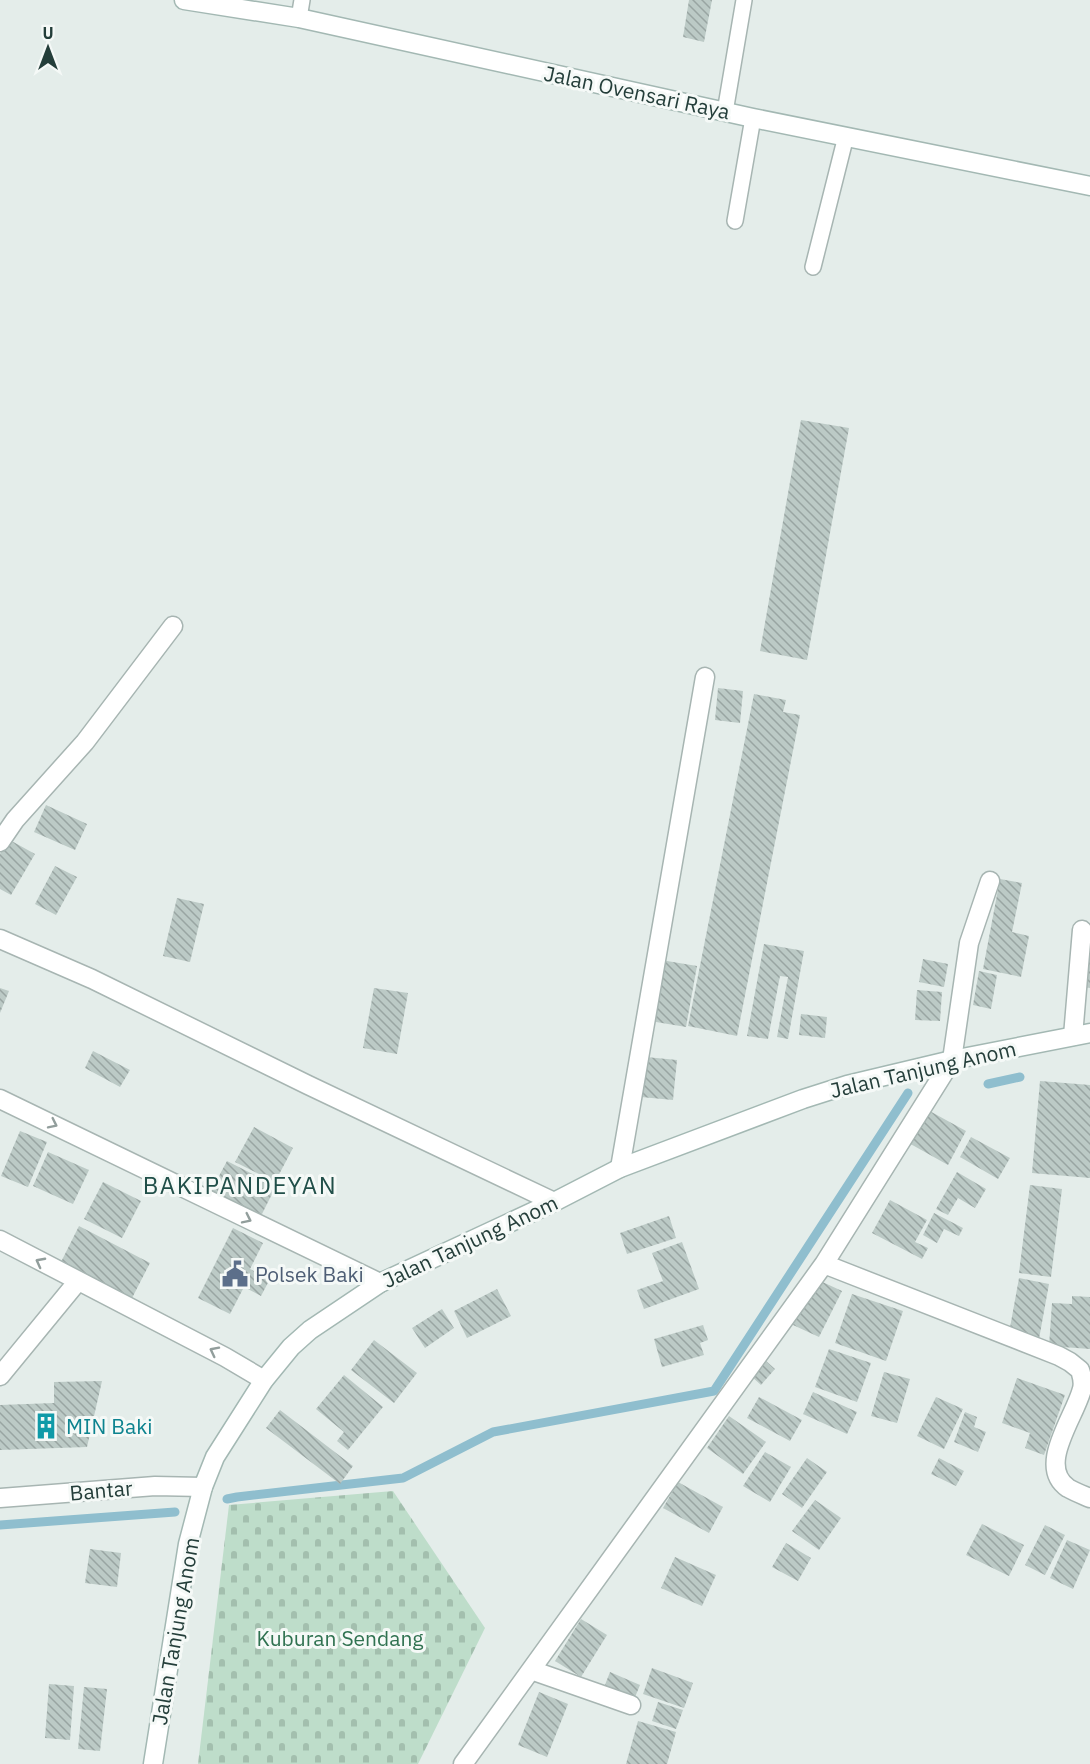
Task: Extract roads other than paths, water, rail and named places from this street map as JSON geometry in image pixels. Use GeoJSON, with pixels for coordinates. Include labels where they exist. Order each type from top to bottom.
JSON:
{"type":"FeatureCollection","features":[{"type":"Feature","properties":{"kind":"street","name":"Jalan Ovensari Raya"},"geometry":{"type":"LineString","coordinates":[[184,0],[301,9],[724,112],[1090,186]]}},
{"type":"Feature","properties":{"kind":"street"},"geometry":{"type":"LineString","coordinates":[[0,842],[15,820],[85,742],[173,626]]}},
{"type":"Feature","properties":{"kind":"street"},"geometry":{"type":"LineString","coordinates":[[620,1168],[705,677]]}},
{"type":"Feature","properties":{"kind":"street"},"geometry":{"type":"LineString","coordinates":[[463,1764],[824,1264],[952,1060],[969,943],[990,881]]}},
{"type":"Feature","properties":{"kind":"street"},"geometry":{"type":"LineString","coordinates":[[1081,1034],[1082,930]]}},
{"type":"Feature","properties":{"kind":"street"},"geometry":{"type":"LineString","coordinates":[[0,939],[92,979],[554,1202]]}},
{"type":"Feature","properties":{"kind":"street","name":"Jalan Tanjung Anom"},"geometry":{"type":"LineString","coordinates":[[153,1764],[188,1544],[203,1487],[215,1457],[264,1380],[291,1347],[310,1330],[380,1283],[554,1202],[620,1168],[803,1099],[847,1085],[952,1060],[1081,1034]]}},
{"type":"Feature","properties":{"kind":"street"},"geometry":{"type":"LineString","coordinates":[[0,1099],[380,1283]]}},
{"type":"Feature","properties":{"kind":"street"},"geometry":{"type":"LineString","coordinates":[[0,1240],[225,1357],[264,1380]]}},
{"type":"Feature","properties":{"kind":"street"},"geometry":{"type":"LineString","coordinates":[[824,1264],[1059,1356],[1080,1370],[1082,1388],[1055,1456],[1055,1470],[1059,1479],[1069,1488],[1090,1498]]}},
{"type":"Feature","properties":{"kind":"street"},"geometry":{"type":"LineString","coordinates":[[0,1376],[78,1281]]}},
{"type":"Feature","properties":{"kind":"street","name":"Bantar"},"geometry":{"type":"LineString","coordinates":[[0,1498],[155,1486],[203,1487]]}},
{"type":"Feature","properties":{"kind":"street"},"geometry":{"type":"LineString","coordinates":[[531,1670],[631,1705]]}},
{"type":"Feature","properties":{"kind":"lane"},"geometry":{"type":"LineString","coordinates":[[724,112],[744,0]]}},
{"type":"Feature","properties":{"kind":"lane"},"geometry":{"type":"LineString","coordinates":[[735,221],[753,118]]}},
{"type":"Feature","properties":{"kind":"lane"},"geometry":{"type":"LineString","coordinates":[[813,267],[846,136]]}},
{"type":"Feature","properties":{"kind":"waterway"},"geometry":{"type":"LineString","coordinates":[[988,1084],[1020,1077]]}},
{"type":"Feature","properties":{"kind":"waterway"},"geometry":{"type":"LineString","coordinates":[[227,1499],[403,1478],[493,1432],[714,1391],[908,1093]]}},
{"type":"Feature","properties":{"kind":"waterway"},"geometry":{"type":"LineString","coordinates":[[0,1525],[175,1512]]}},
{"type":"Feature","properties":{"kind":"place","name":"Polsek Baki"},"geometry":{"type":"Point","coordinates":[235,1274]}},
{"type":"Feature","properties":{"kind":"place","name":"MIN Baki"},"geometry":{"type":"Point","coordinates":[46,1426]}},
{"type":"Feature","properties":{"kind":"district","name":"BAKIPANDEYAN"},"geometry":{"type":"Point","coordinates":[240,1185]}},
{"type":"Feature","properties":{"kind":"park label","name":"Kuburan Sendang"},"geometry":{"type":"Point","coordinates":[340,1638]}}]}
